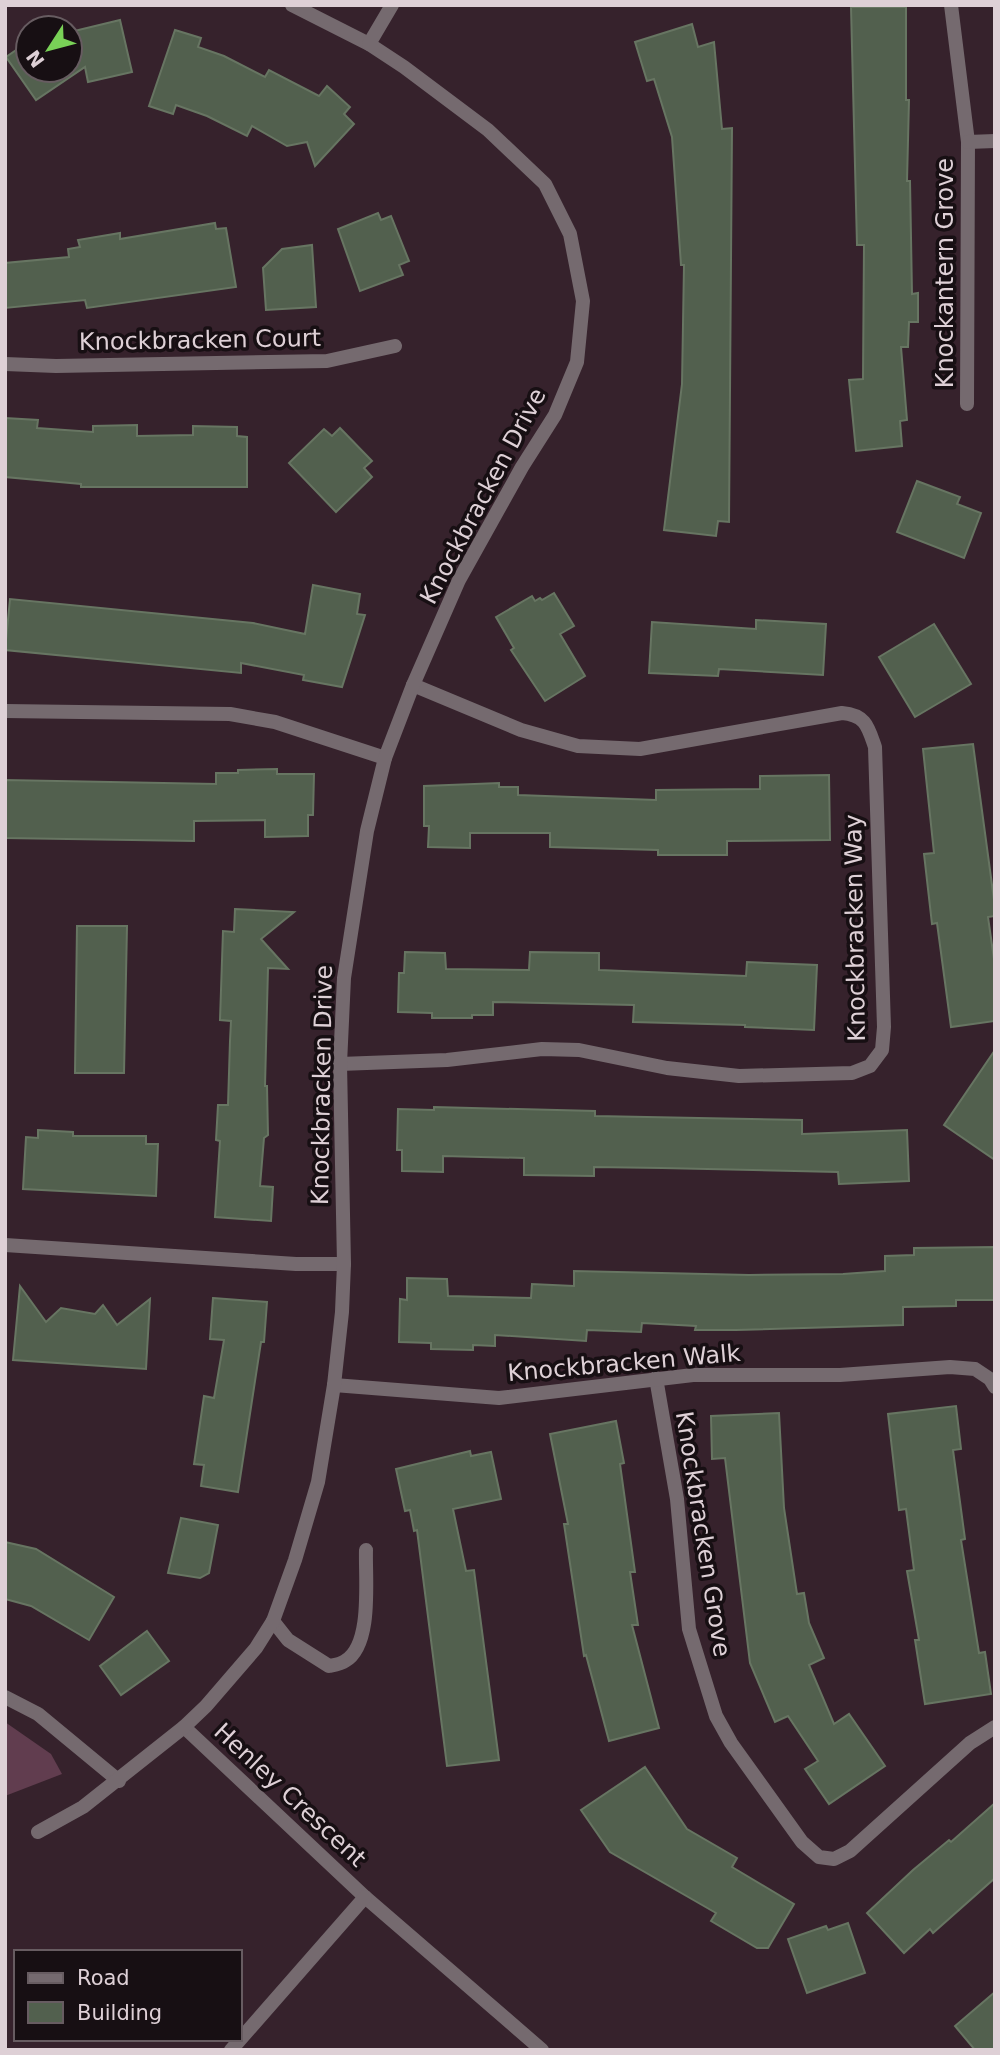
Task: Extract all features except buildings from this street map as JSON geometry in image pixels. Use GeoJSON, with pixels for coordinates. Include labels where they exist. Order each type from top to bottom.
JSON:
{"type":"FeatureCollection","features":[{"type":"Feature","properties":{"kind":"street"},"geometry":{"type":"LineString","coordinates":[[292,5],[369,44],[392,5]]}},
{"type":"Feature","properties":{"kind":"street","name":"Knockantern Grove"},"geometry":{"type":"LineString","coordinates":[[951,5],[968,142],[967,404]]}},
{"type":"Feature","properties":{"kind":"street","name":"Knockbracken Drive"},"geometry":{"type":"LineString","coordinates":[[38,1832],[83,1807],[184,1727],[206,1706],[256,1648],[273,1621],[295,1560],[318,1482],[334,1384],[344,1264],[340,1064],[344,978],[367,831],[385,758],[413,685],[459,580],[522,467],[555,415],[577,362],[583,301],[570,234],[545,184],[488,130],[369,44]]}},
{"type":"Feature","properties":{"kind":"street","name":"Knockantern Grove"},"geometry":{"type":"LineString","coordinates":[[968,142],[995,141]]}},
{"type":"Feature","properties":{"kind":"street","name":"Knockbracken Court"},"geometry":{"type":"LineString","coordinates":[[5,364],[56,366],[327,361],[395,346]]}},
{"type":"Feature","properties":{"kind":"street","name":"Knockbracken Way"},"geometry":{"type":"LineString","coordinates":[[340,1064],[447,1060],[542,1049],[579,1050],[667,1068],[739,1076],[852,1073],[870,1066],[882,1051],[884,1027],[875,747],[866,724],[854,714],[842,713],[640,749],[578,746],[521,730],[413,685]]}},
{"type":"Feature","properties":{"kind":"street"},"geometry":{"type":"LineString","coordinates":[[5,711],[230,714],[275,722],[385,758]]}},
{"type":"Feature","properties":{"kind":"street"},"geometry":{"type":"LineString","coordinates":[[5,1245],[282,1263],[344,1264]]}},
{"type":"Feature","properties":{"kind":"street","name":"Knockbracken Walk"},"geometry":{"type":"LineString","coordinates":[[334,1384],[499,1398],[588,1389],[656,1378],[731,1373],[840,1375],[950,1367],[975,1368],[990,1379],[995,1387]]}},
{"type":"Feature","properties":{"kind":"street","name":"Knockbracken Grove"},"geometry":{"type":"LineString","coordinates":[[656,1378],[677,1499],[689,1629],[702,1674],[716,1716],[731,1743],[802,1842],[819,1857],[834,1858],[850,1851],[970,1744],[995,1727]]}},
{"type":"Feature","properties":{"kind":"street"},"geometry":{"type":"LineString","coordinates":[[273,1621],[288,1640],[329,1666],[346,1661],[360,1646],[365,1616],[366,1550]]}},
{"type":"Feature","properties":{"kind":"street"},"geometry":{"type":"LineString","coordinates":[[5,1697],[38,1714],[119,1781]]}},
{"type":"Feature","properties":{"kind":"street","name":"Henley Crescent"},"geometry":{"type":"LineString","coordinates":[[184,1727],[365,1896],[542,2050]]}},
{"type":"Feature","properties":{"kind":"street","name":"Henley Crescent"},"geometry":{"type":"LineString","coordinates":[[242,2037],[365,1896]]}},
{"type":"Feature","properties":{"kind":"shaded area"},"geometry":{"type":"Polygon","coordinates":[[[5,1722],[51,1754],[62,1774],[5,1796],[5,1722]]]}}]}
